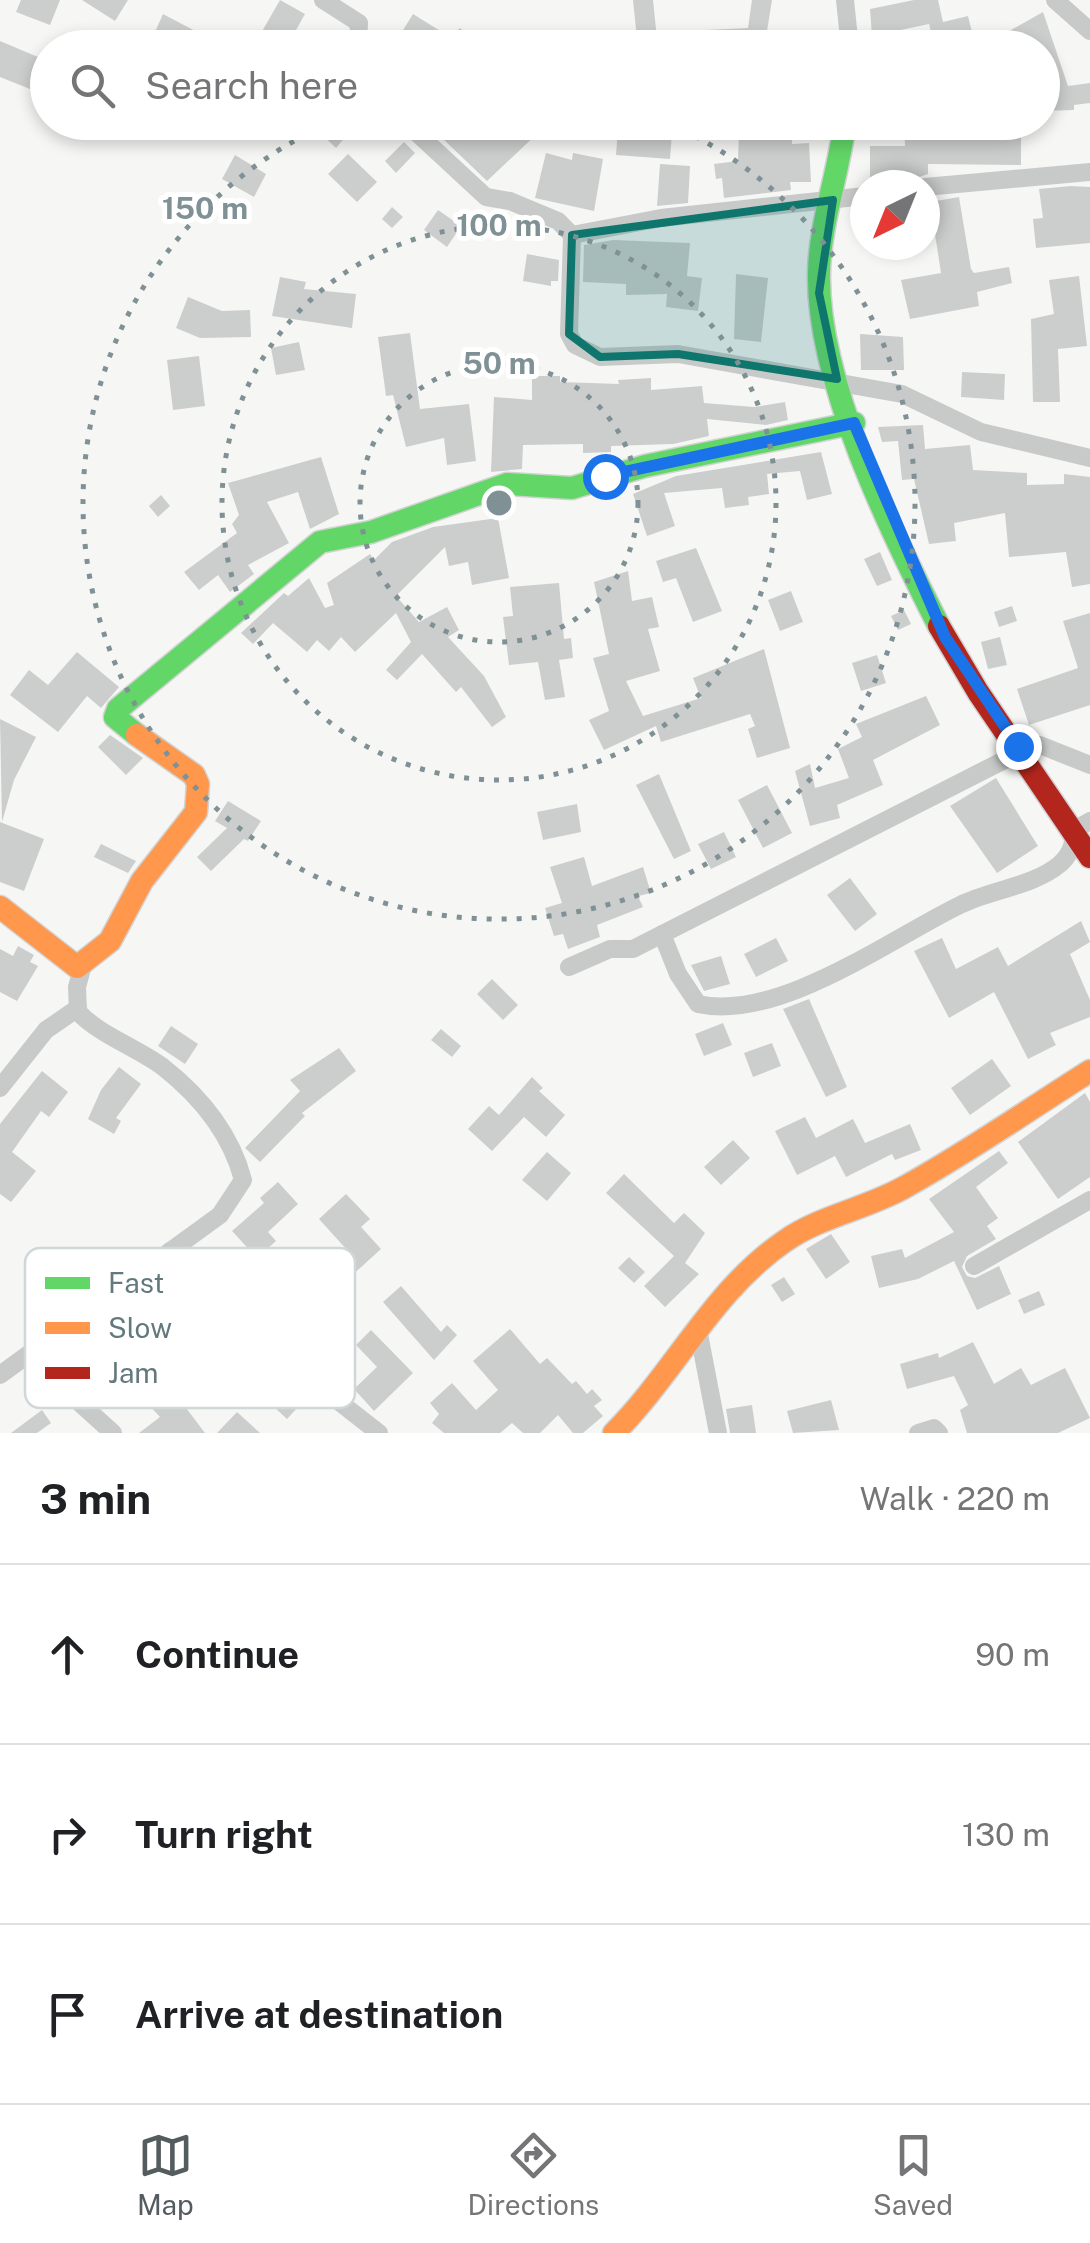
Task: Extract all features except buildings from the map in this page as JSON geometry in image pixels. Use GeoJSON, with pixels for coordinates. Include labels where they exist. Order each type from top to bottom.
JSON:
{"type":"FeatureCollection","features":[{"type":"Feature","properties":{"kind":"street"},"geometry":{"type":"LineString","coordinates":[[324,0],[359,23],[359,30]]}},
{"type":"Feature","properties":{"kind":"street"},"geometry":{"type":"LineString","coordinates":[[845,0],[848,30]]}},
{"type":"Feature","properties":{"kind":"street"},"geometry":{"type":"LineString","coordinates":[[1055,0],[1090,31]]}},
{"type":"Feature","properties":{"kind":"street"},"geometry":{"type":"LineString","coordinates":[[424,140],[486,197],[510,201],[558,221],[572,235],[569,334],[584,351],[600,357],[678,354],[837,379],[902,394],[981,432],[1090,458]]}},
{"type":"Feature","properties":{"kind":"street"},"geometry":{"type":"LineString","coordinates":[[842,140],[822,242],[820,293],[837,379],[945,637],[1020,749],[1082,825],[1090,857]]}},
{"type":"Feature","properties":{"kind":"street"},"geometry":{"type":"LineString","coordinates":[[940,186],[1090,172]]}},
{"type":"Feature","properties":{"kind":"street"},"geometry":{"type":"LineString","coordinates":[[572,235],[662,218],[850,198]]}},
{"type":"Feature","properties":{"kind":"street"},"geometry":{"type":"LineString","coordinates":[[0,907],[77,967],[114,940],[140,884],[196,812],[198,797],[194,775],[122,724],[115,717],[118,709],[307,551],[336,537],[370,532],[506,484],[572,488],[645,466],[854,423]]}},
{"type":"Feature","properties":{"kind":"street"},"geometry":{"type":"LineString","coordinates":[[569,967],[610,950],[633,949],[1020,749],[1040,745],[1090,764]]}},
{"type":"Feature","properties":{"kind":"street"},"geometry":{"type":"LineString","coordinates":[[662,934],[678,974],[698,1004],[715,1008],[758,1000],[860,961],[962,904],[1058,866],[1082,825]]}},
{"type":"Feature","properties":{"kind":"street"},"geometry":{"type":"LineString","coordinates":[[83,965],[78,1008],[88,1022],[162,1066],[215,1118],[235,1150],[243,1180],[220,1215],[174,1248]]}},
{"type":"Feature","properties":{"kind":"street"},"geometry":{"type":"LineString","coordinates":[[0,1088],[14,1065],[46,1030],[78,1008]]}},
{"type":"Feature","properties":{"kind":"street"},"geometry":{"type":"LineString","coordinates":[[614,1433],[650,1397],[729,1288],[784,1241],[817,1222],[900,1190],[1090,1072]]}},
{"type":"Feature","properties":{"kind":"street"},"geometry":{"type":"LineString","coordinates":[[974,1266],[1090,1200]]}},
{"type":"Feature","properties":{"kind":"street"},"geometry":{"type":"LineString","coordinates":[[698,1329],[718,1433]]}},
{"type":"Feature","properties":{"kind":"street"},"geometry":{"type":"LineString","coordinates":[[0,1375],[25,1359]]}},
{"type":"Feature","properties":{"kind":"street"},"geometry":{"type":"LineString","coordinates":[[86,1408],[113,1433]]}},
{"type":"Feature","properties":{"kind":"street"},"geometry":{"type":"LineString","coordinates":[[347,1408],[379,1433]]}},
{"type":"Feature","properties":{"kind":"street"},"geometry":{"type":"LineString","coordinates":[[918,1433],[934,1428],[939,1433]]}},
{"type":"Feature","properties":{"kind":"highlighted area"},"geometry":{"type":"Polygon","coordinates":[[[833,200],[819,293],[837,379],[678,354],[600,357],[569,334],[572,235],[833,200]]]}},
{"type":"Feature","properties":{"kind":"traffic: fast"},"geometry":{"type":"LineString","coordinates":[[842,140],[820,254],[822,315],[830,360],[843,407],[879,501],[939,626]]}},
{"type":"Feature","properties":{"kind":"traffic: fast"},"geometry":{"type":"LineString","coordinates":[[137,735],[115,717],[118,709],[320,542],[371,532],[507,484],[572,488],[645,466],[854,423]]}},
{"type":"Feature","properties":{"kind":"traffic: slow"},"geometry":{"type":"LineString","coordinates":[[0,907],[77,967],[110,941],[142,881],[196,812],[198,784],[194,775],[137,735]]}},
{"type":"Feature","properties":{"kind":"traffic: slow"},"geometry":{"type":"LineString","coordinates":[[614,1433],[736,1283],[785,1241],[813,1225],[903,1188],[1090,1071]]}},
{"type":"Feature","properties":{"kind":"traffic: jam"},"geometry":{"type":"LineString","coordinates":[[939,626],[978,692],[1090,857]]}},
{"type":"Feature","properties":{"kind":"route"},"geometry":{"type":"LineString","coordinates":[[605,476],[854,423],[876,484],[945,637],[1018,746]]}}]}
